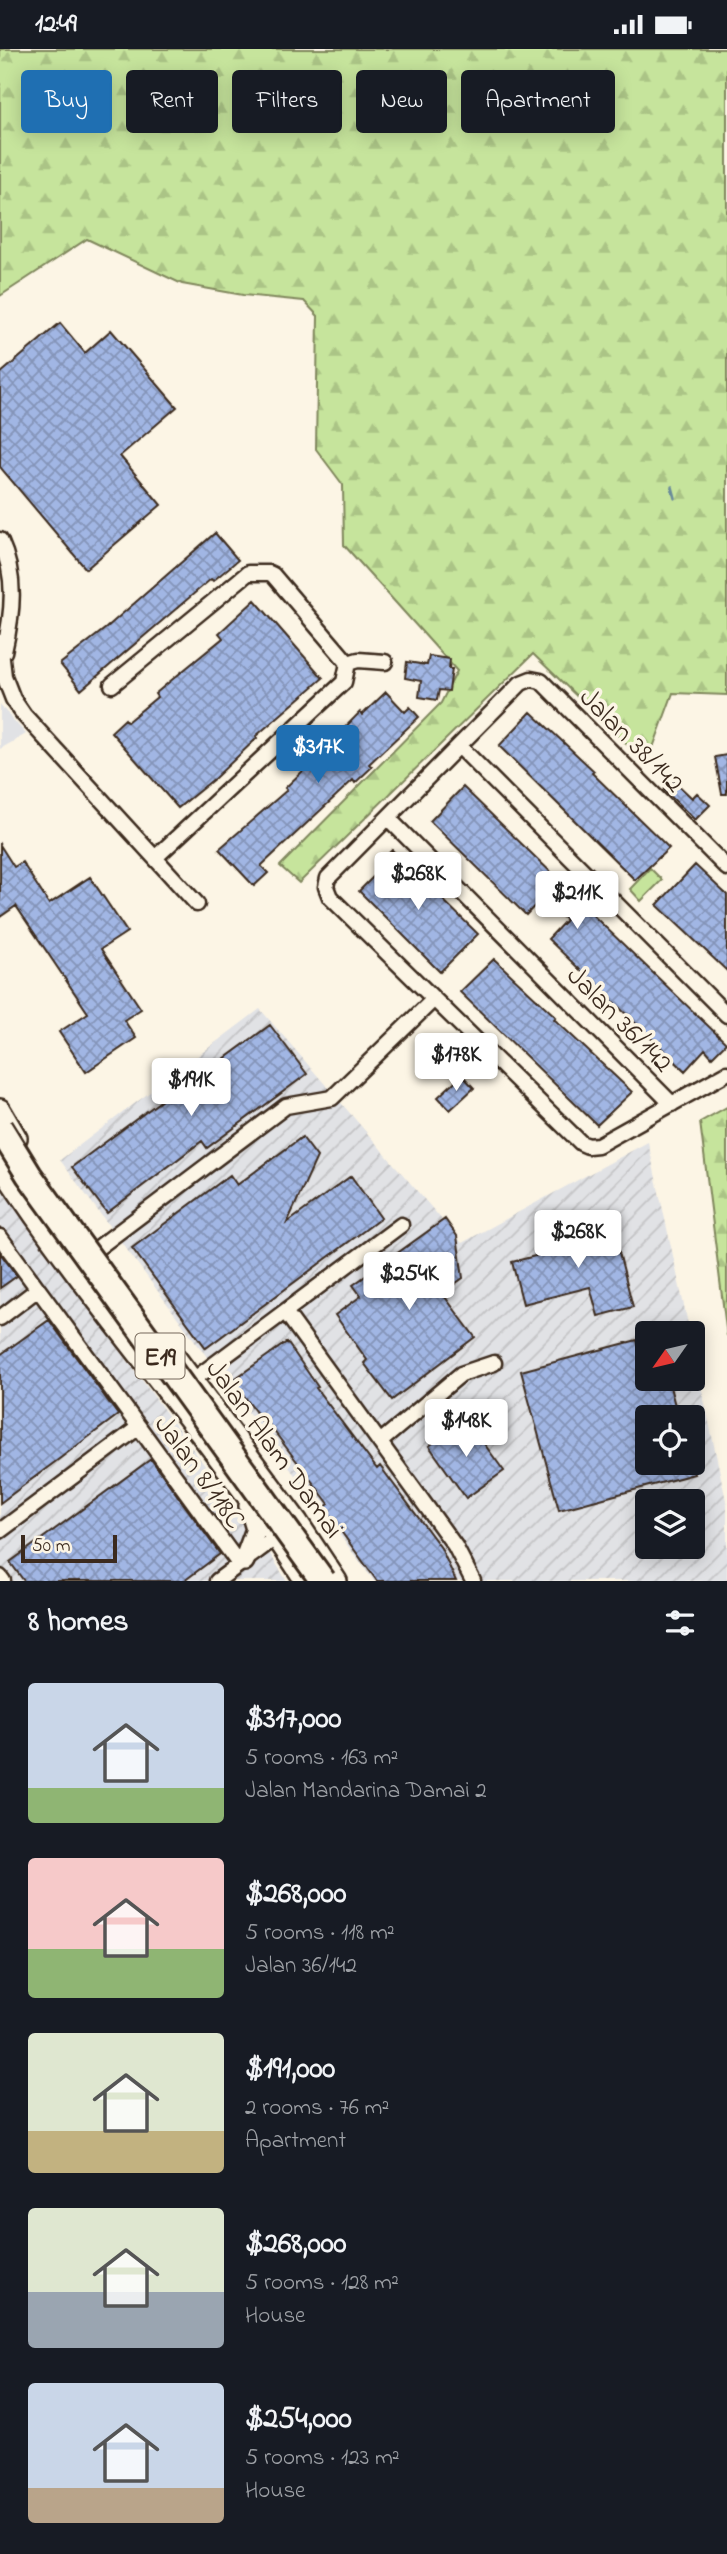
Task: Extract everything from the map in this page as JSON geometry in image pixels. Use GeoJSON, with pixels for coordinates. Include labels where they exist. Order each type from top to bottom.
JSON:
{"type":"FeatureCollection","features":[{"type":"Feature","properties":{"kind":"highway","name":"E19"},"geometry":{"type":"LineString","coordinates":[[0,1128],[37,1186],[323,1581]]}},
{"type":"Feature","properties":{"kind":"highway","name":"E19"},"geometry":{"type":"LineString","coordinates":[[0,1137],[24,1177],[312,1581]]}},
{"type":"Feature","properties":{"kind":"main road","name":"Jalan Alam Damai"},"geometry":{"type":"LineString","coordinates":[[0,1109],[36,1170],[298,1522],[337,1581]]}},
{"type":"Feature","properties":{"kind":"main road","name":"Jalan Alam Damai"},"geometry":{"type":"LineString","coordinates":[[0,1165],[25,1204],[247,1497],[305,1581]]}},
{"type":"Feature","properties":{"kind":"main road"},"geometry":{"type":"LineString","coordinates":[[241,1563],[256,1529],[247,1497]]}},
{"type":"Feature","properties":{"kind":"street"},"geometry":{"type":"LineString","coordinates":[[0,540],[3,559],[11,570],[12,617],[2,649],[4,675],[13,699],[24,715],[197,904]]}},
{"type":"Feature","properties":{"kind":"street"},"geometry":{"type":"LineString","coordinates":[[112,685],[248,573],[253,572],[273,575],[348,663]]}},
{"type":"Feature","properties":{"kind":"street"},"geometry":{"type":"LineString","coordinates":[[348,663],[358,660],[385,662]]}},
{"type":"Feature","properties":{"kind":"street"},"geometry":{"type":"LineString","coordinates":[[156,857],[344,682],[348,663]]}},
{"type":"Feature","properties":{"kind":"street","name":"Jalan 38/142"},"geometry":{"type":"LineString","coordinates":[[459,746],[521,683],[531,679],[541,681],[727,868]]}},
{"type":"Feature","properties":{"kind":"street"},"geometry":{"type":"LineString","coordinates":[[727,1016],[459,746],[328,878],[326,887],[330,897],[580,1143],[598,1145],[727,1073]]}},
{"type":"Feature","properties":{"kind":"street","name":"Jalan 36/142"},"geometry":{"type":"LineString","coordinates":[[388,818],[672,1104]]}},
{"type":"Feature","properties":{"kind":"street"},"geometry":{"type":"LineString","coordinates":[[72,1266],[286,1105],[332,1098],[434,999]]}},
{"type":"Feature","properties":{"kind":"street"},"geometry":{"type":"LineString","coordinates":[[193,1380],[401,1225]]}},
{"type":"Feature","properties":{"kind":"street","name":"Jalan 8/118C"},"geometry":{"type":"LineString","coordinates":[[0,1237],[241,1563]]}},
{"type":"Feature","properties":{"kind":"street"},"geometry":{"type":"LineString","coordinates":[[0,1318],[38,1289]]}},
{"type":"Feature","properties":{"kind":"street"},"geometry":{"type":"LineString","coordinates":[[286,1313],[455,1546],[473,1581]]}},
{"type":"Feature","properties":{"kind":"street"},"geometry":{"type":"LineString","coordinates":[[380,1442],[461,1374],[494,1363]]}},
{"type":"Feature","properties":{"kind":"street"},"geometry":{"type":"LineString","coordinates":[[0,1531],[139,1427]]}},
{"type":"Feature","properties":{"kind":"street"},"geometry":{"type":"LineString","coordinates":[[217,1581],[298,1522]]}},
{"type":"Feature","properties":{"kind":"street"},"geometry":{"type":"LineString","coordinates":[[0,1577],[3,1581]]}},
{"type":"Feature","properties":{"kind":"shaded area"},"geometry":{"type":"Polygon","coordinates":[[[0,705],[26,734],[0,749],[0,705]]]}},
{"type":"Feature","properties":{"kind":"shaded area"},"geometry":{"type":"Polygon","coordinates":[[[260,1009],[462,1243],[648,1142],[687,1321],[635,1321],[635,1391],[702,1391],[727,1505],[727,1581],[374,1581],[60,1160],[260,1009]]]}},
{"type":"Feature","properties":{"kind":"shaded area"},"geometry":{"type":"Polygon","coordinates":[[[2,1190],[270,1554],[287,1581],[0,1581],[2,1190]]]}},
{"type":"Feature","properties":{"kind":"green space"},"geometry":{"type":"Polygon","coordinates":[[[0,49],[727,49],[727,695],[673,693],[647,764],[533,654],[299,883],[280,866],[441,703],[457,671],[344,545],[343,485],[316,449],[318,316],[304,301],[243,295],[182,284],[87,239],[0,296],[0,49]]]}},
{"type":"Feature","properties":{"kind":"green space"},"geometry":{"type":"Polygon","coordinates":[[[650,868],[662,880],[641,901],[630,889],[650,868]]]}},
{"type":"Feature","properties":{"kind":"green space"},"geometry":{"type":"Polygon","coordinates":[[[727,1107],[727,1336],[700,1122],[727,1107]]]}},
{"type":"Feature","properties":{"kind":"building"},"geometry":{"type":"Polygon","coordinates":[[[60,323],[85,353],[111,330],[177,407],[120,456],[161,505],[86,569],[0,467],[0,374],[60,323]]]}},
{"type":"Feature","properties":{"kind":"building"},"geometry":{"type":"Polygon","coordinates":[[[215,533],[238,560],[213,581],[211,579],[81,690],[60,664],[106,628],[215,533]]]}},
{"type":"Feature","properties":{"kind":"building"},"geometry":{"type":"Polygon","coordinates":[[[255,600],[323,678],[256,736],[257,738],[215,778],[178,808],[111,732],[157,697],[155,694],[223,638],[219,633],[255,600]]]}},
{"type":"Feature","properties":{"kind":"building"},"geometry":{"type":"Polygon","coordinates":[[[429,656],[450,659],[449,669],[452,669],[449,691],[439,690],[437,700],[419,697],[421,681],[405,678],[407,662],[427,665],[429,656]]]}},
{"type":"Feature","properties":{"kind":"building"},"geometry":{"type":"Polygon","coordinates":[[[386,692],[405,712],[410,707],[419,717],[369,764],[372,767],[355,783],[353,780],[261,866],[268,873],[254,886],[219,849],[287,790],[285,788],[306,768],[303,765],[316,753],[318,755],[360,712],[362,715],[386,692]]]}},
{"type":"Feature","properties":{"kind":"building"},"geometry":{"type":"Polygon","coordinates":[[[531,712],[594,771],[592,773],[669,848],[635,880],[499,746],[531,712]]]}},
{"type":"Feature","properties":{"kind":"building"},"geometry":{"type":"Polygon","coordinates":[[[727,755],[727,794],[722,794],[715,757],[727,755]]]}},
{"type":"Feature","properties":{"kind":"building"},"geometry":{"type":"Polygon","coordinates":[[[673,780],[692,798],[697,793],[710,805],[695,820],[664,790],[673,780]]]}},
{"type":"Feature","properties":{"kind":"building"},"geometry":{"type":"Polygon","coordinates":[[[463,787],[563,884],[572,874],[587,889],[577,900],[726,1043],[712,1057],[705,1049],[685,1071],[548,939],[566,920],[542,898],[526,915],[430,821],[463,787]]]}},
{"type":"Feature","properties":{"kind":"building"},"geometry":{"type":"Polygon","coordinates":[[[0,845],[14,867],[22,862],[49,904],[90,877],[127,932],[101,949],[141,1009],[124,1020],[136,1038],[86,1072],[59,1032],[88,1013],[16,906],[0,917],[0,845]]]}},
{"type":"Feature","properties":{"kind":"building"},"geometry":{"type":"Polygon","coordinates":[[[392,850],[478,934],[440,972],[359,891],[379,871],[375,868],[392,850]]]}},
{"type":"Feature","properties":{"kind":"building"},"geometry":{"type":"Polygon","coordinates":[[[695,865],[727,895],[727,971],[657,905],[695,865]]]}},
{"type":"Feature","properties":{"kind":"building"},"geometry":{"type":"Polygon","coordinates":[[[494,959],[632,1092],[597,1125],[460,992],[494,959]]]}},
{"type":"Feature","properties":{"kind":"building"},"geometry":{"type":"Polygon","coordinates":[[[270,1025],[307,1074],[207,1148],[202,1141],[107,1213],[72,1167],[166,1097],[168,1100],[270,1025]]]}},
{"type":"Feature","properties":{"kind":"building"},"geometry":{"type":"Polygon","coordinates":[[[462,1075],[474,1088],[450,1110],[438,1097],[462,1075]]]}},
{"type":"Feature","properties":{"kind":"building"},"geometry":{"type":"Polygon","coordinates":[[[302,1137],[317,1157],[287,1223],[351,1176],[381,1218],[206,1348],[132,1248],[230,1175],[237,1185],[302,1137]]]}},
{"type":"Feature","properties":{"kind":"building"},"geometry":{"type":"Polygon","coordinates":[[[445,1219],[457,1236],[463,1278],[442,1293],[475,1337],[392,1400],[364,1363],[367,1360],[335,1315],[361,1296],[353,1285],[445,1219]]]}},
{"type":"Feature","properties":{"kind":"building"},"geometry":{"type":"Polygon","coordinates":[[[611,1221],[633,1307],[598,1316],[590,1287],[523,1304],[512,1262],[562,1249],[558,1235],[611,1221]]]}},
{"type":"Feature","properties":{"kind":"building"},"geometry":{"type":"Polygon","coordinates":[[[0,1253],[17,1276],[0,1288],[0,1253]]]}},
{"type":"Feature","properties":{"kind":"building"},"geometry":{"type":"Polygon","coordinates":[[[49,1320],[118,1415],[0,1503],[0,1355],[49,1320]]]}},
{"type":"Feature","properties":{"kind":"building"},"geometry":{"type":"Polygon","coordinates":[[[635,1341],[635,1391],[671,1391],[675,1405],[635,1405],[635,1475],[690,1475],[559,1510],[521,1371],[635,1341]]]}},
{"type":"Feature","properties":{"kind":"building"},"geometry":{"type":"Polygon","coordinates":[[[287,1342],[318,1387],[316,1388],[377,1469],[380,1466],[441,1548],[456,1581],[377,1581],[324,1508],[329,1504],[267,1422],[264,1424],[233,1380],[287,1342]]]}},
{"type":"Feature","properties":{"kind":"building"},"geometry":{"type":"Polygon","coordinates":[[[466,1419],[504,1471],[466,1498],[429,1446],[466,1419]]]}},
{"type":"Feature","properties":{"kind":"building"},"geometry":{"type":"Polygon","coordinates":[[[151,1459],[220,1554],[184,1581],[24,1581],[10,1562],[151,1459]]]}},
{"type":"Feature","properties":{"kind":"waterway"},"geometry":{"type":"LineString","coordinates":[[672,487],[675,498]]}}]}
